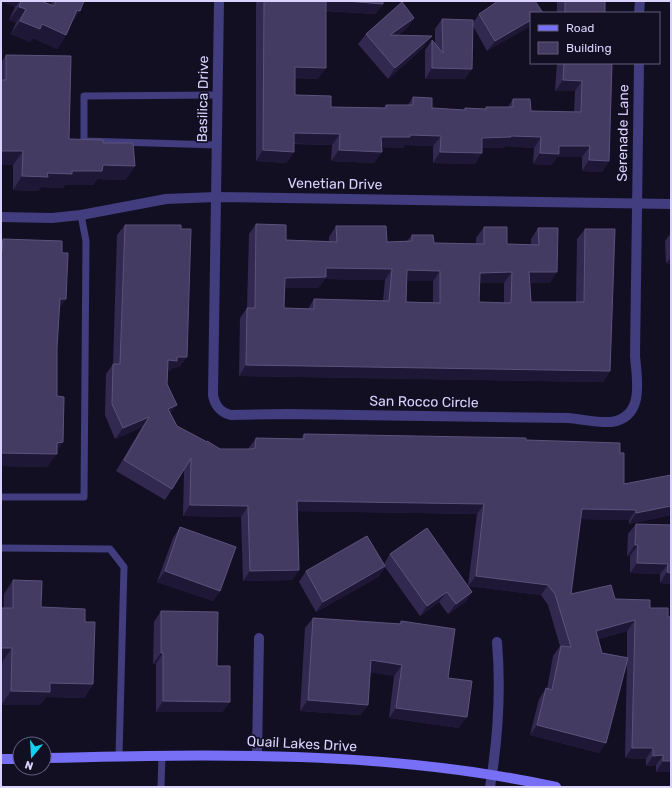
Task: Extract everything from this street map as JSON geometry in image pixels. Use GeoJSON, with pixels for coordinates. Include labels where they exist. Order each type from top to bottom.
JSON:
{"type":"FeatureCollection","features":[{"type":"Feature","properties":{"kind":"main road","name":"Quail Lakes Drive"},"geometry":{"type":"LineString","coordinates":[[52,758],[162,755],[257,755],[310,757],[403,764],[492,775],[556,787]]}},
{"type":"Feature","properties":{"kind":"main road"},"geometry":{"type":"LineString","coordinates":[[1,759],[12,759]]}},
{"type":"Feature","properties":{"kind":"street","name":"Basilica Drive"},"geometry":{"type":"LineString","coordinates":[[216,197],[219,1]]}},
{"type":"Feature","properties":{"kind":"street"},"geometry":{"type":"LineString","coordinates":[[639,12],[640,1]]}},
{"type":"Feature","properties":{"kind":"street","name":"Serenade Lane"},"geometry":{"type":"LineString","coordinates":[[636,203],[639,64]]}},
{"type":"Feature","properties":{"kind":"street","name":"Venetian Drive"},"geometry":{"type":"LineString","coordinates":[[1,217],[52,218],[81,215],[166,199],[216,197],[671,204]]}},
{"type":"Feature","properties":{"kind":"street","name":"San Rocco Circle"},"geometry":{"type":"LineString","coordinates":[[216,197],[213,394],[218,409],[224,413],[231,415],[286,414],[568,418],[610,422],[622,419],[628,415],[633,409],[637,399],[635,356],[636,203]]}},
{"type":"Feature","properties":{"kind":"street"},"geometry":{"type":"LineString","coordinates":[[257,755],[259,638]]}},
{"type":"Feature","properties":{"kind":"street"},"geometry":{"type":"LineString","coordinates":[[490,787],[500,672],[498,642]]}},
{"type":"Feature","properties":{"kind":"lane"},"geometry":{"type":"LineString","coordinates":[[217,95],[84,96],[84,141],[217,145]]}},
{"type":"Feature","properties":{"kind":"lane"},"geometry":{"type":"LineString","coordinates":[[1,497],[84,497],[86,241],[81,215]]}},
{"type":"Feature","properties":{"kind":"lane"},"geometry":{"type":"LineString","coordinates":[[1,548],[110,549],[124,567],[119,756]]}},
{"type":"Feature","properties":{"kind":"lane"},"geometry":{"type":"LineString","coordinates":[[161,787],[162,755]]}},
{"type":"Feature","properties":{"kind":"building"},"geometry":{"type":"Polygon","coordinates":[[[21,1],[41,1],[54,6],[56,1],[84,1],[80,11],[77,10],[66,35],[42,24],[40,29],[20,21],[26,9],[19,7],[21,1]]]}},
{"type":"Feature","properties":{"kind":"building"},"geometry":{"type":"Polygon","coordinates":[[[264,1],[326,1],[326,68],[295,67],[295,95],[331,96],[331,107],[386,108],[386,105],[413,105],[413,97],[432,98],[432,108],[465,110],[465,108],[486,109],[486,107],[513,107],[513,99],[530,99],[531,111],[581,112],[582,81],[563,80],[564,64],[612,64],[609,161],[589,160],[590,146],[559,146],[559,154],[540,153],[541,137],[511,136],[482,138],[482,153],[440,152],[441,136],[410,135],[410,137],[381,137],[382,152],[339,150],[340,134],[294,133],[294,152],[263,150],[264,1]]]}},
{"type":"Feature","properties":{"kind":"building"},"geometry":{"type":"Polygon","coordinates":[[[346,1],[383,1],[383,4],[346,1]]]}},
{"type":"Feature","properties":{"kind":"building"},"geometry":{"type":"Polygon","coordinates":[[[498,1],[535,1],[542,12],[530,12],[530,21],[495,41],[479,14],[498,1]]]}},
{"type":"Feature","properties":{"kind":"building"},"geometry":{"type":"Polygon","coordinates":[[[565,1],[605,1],[605,12],[565,12],[565,1]]]}},
{"type":"Feature","properties":{"kind":"building"},"geometry":{"type":"Polygon","coordinates":[[[402,2],[414,18],[390,35],[432,36],[395,68],[366,34],[402,2]]]}},
{"type":"Feature","properties":{"kind":"building"},"geometry":{"type":"Polygon","coordinates":[[[442,19],[473,20],[472,69],[432,68],[432,40],[443,53],[442,19]]]}},
{"type":"Feature","properties":{"kind":"building"},"geometry":{"type":"Polygon","coordinates":[[[6,55],[71,56],[69,139],[103,140],[103,143],[133,143],[135,166],[103,165],[102,171],[72,171],[72,174],[47,173],[48,177],[22,176],[23,151],[1,151],[1,80],[6,80],[6,55]]]}},
{"type":"Feature","properties":{"kind":"building"},"geometry":{"type":"Polygon","coordinates":[[[256,224],[286,225],[286,240],[337,242],[336,226],[386,226],[387,242],[412,241],[412,235],[433,235],[434,243],[484,244],[484,227],[507,227],[507,244],[539,245],[538,228],[558,228],[557,272],[529,272],[531,302],[584,302],[585,229],[615,229],[610,371],[246,365],[247,308],[255,308],[256,224]],[[326,268],[326,277],[285,278],[284,308],[314,309],[314,299],[389,301],[392,269],[326,268]],[[407,270],[406,302],[440,303],[440,271],[407,270]],[[512,272],[480,273],[479,302],[511,303],[512,272]]]}},
{"type":"Feature","properties":{"kind":"building"},"geometry":{"type":"Polygon","coordinates":[[[125,225],[181,225],[181,229],[191,229],[187,357],[177,357],[177,361],[168,360],[167,384],[177,405],[168,409],[177,426],[220,449],[252,449],[255,448],[256,438],[304,439],[304,434],[526,438],[526,440],[620,443],[620,453],[624,453],[624,484],[671,475],[671,506],[636,513],[636,510],[582,509],[571,594],[611,585],[615,599],[650,600],[650,608],[668,608],[668,617],[671,617],[671,761],[663,761],[663,755],[653,756],[653,748],[632,748],[635,620],[596,631],[602,653],[628,658],[606,743],[537,725],[546,688],[552,690],[561,646],[571,647],[555,594],[548,585],[476,576],[484,504],[297,501],[299,570],[250,571],[248,506],[190,505],[191,458],[172,489],[124,460],[149,417],[123,428],[112,404],[113,364],[120,364],[125,225]]]}},
{"type":"Feature","properties":{"kind":"building"},"geometry":{"type":"Polygon","coordinates":[[[3,239],[62,241],[62,253],[68,253],[66,299],[60,299],[57,348],[57,396],[64,397],[63,442],[57,443],[57,454],[1,453],[1,251],[3,239]]]}},
{"type":"Feature","properties":{"kind":"building"},"geometry":{"type":"Polygon","coordinates":[[[636,524],[671,525],[671,573],[667,572],[668,564],[637,563],[638,545],[635,545],[636,524]]]}},
{"type":"Feature","properties":{"kind":"building"},"geometry":{"type":"Polygon","coordinates":[[[180,527],[236,547],[220,591],[165,571],[180,527]]]}},
{"type":"Feature","properties":{"kind":"building"},"geometry":{"type":"Polygon","coordinates":[[[427,528],[472,592],[456,604],[447,592],[427,606],[390,554],[427,528]]]}},
{"type":"Feature","properties":{"kind":"building"},"geometry":{"type":"Polygon","coordinates":[[[367,536],[385,566],[323,602],[306,571],[367,536]]]}},
{"type":"Feature","properties":{"kind":"building"},"geometry":{"type":"Polygon","coordinates":[[[13,580],[42,581],[41,607],[85,609],[85,622],[95,622],[93,684],[50,683],[50,692],[11,691],[12,648],[1,648],[1,608],[13,608],[13,580]]]}},
{"type":"Feature","properties":{"kind":"building"},"geometry":{"type":"Polygon","coordinates":[[[161,611],[218,612],[217,666],[230,666],[230,702],[163,701],[161,611]]]}},
{"type":"Feature","properties":{"kind":"building"},"geometry":{"type":"Polygon","coordinates":[[[313,618],[401,624],[401,621],[455,629],[448,678],[472,681],[467,717],[396,708],[402,665],[371,660],[368,705],[308,700],[313,618]]]}}]}
